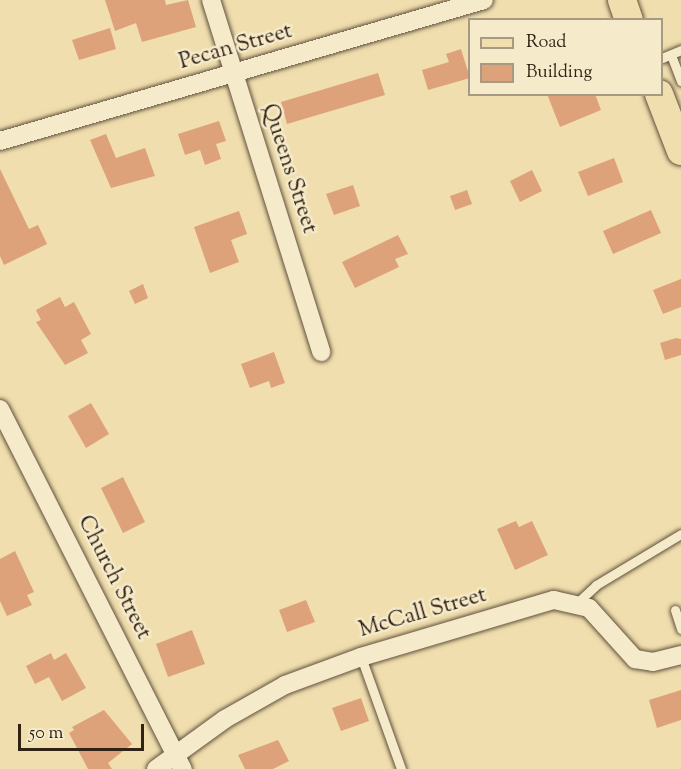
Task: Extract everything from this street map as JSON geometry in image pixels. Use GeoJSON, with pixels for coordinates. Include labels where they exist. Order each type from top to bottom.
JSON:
{"type":"FeatureCollection","features":[{"type":"Feature","properties":{"kind":"main road"},"geometry":{"type":"LineString","coordinates":[[621,0],[628,18]]}},
{"type":"Feature","properties":{"kind":"main road"},"geometry":{"type":"LineString","coordinates":[[660,96],[681,151]]}},
{"type":"Feature","properties":{"kind":"street","name":"Queens Street"},"geometry":{"type":"LineString","coordinates":[[211,0],[321,352]]}},
{"type":"Feature","properties":{"kind":"street","name":"Pecan Street"},"geometry":{"type":"LineString","coordinates":[[0,141],[484,0]]}},
{"type":"Feature","properties":{"kind":"street","name":"Church Street"},"geometry":{"type":"LineString","coordinates":[[0,409],[179,762]]}},
{"type":"Feature","properties":{"kind":"street","name":"McCall Street"},"geometry":{"type":"LineString","coordinates":[[156,769],[179,762],[256,699],[361,657],[554,600],[578,602]]}},
{"type":"Feature","properties":{"kind":"street"},"geometry":{"type":"LineString","coordinates":[[578,602],[635,658],[653,662],[681,655]]}},
{"type":"Feature","properties":{"kind":"lane"},"geometry":{"type":"LineString","coordinates":[[681,50],[666,56],[681,81]]}},
{"type":"Feature","properties":{"kind":"lane"},"geometry":{"type":"LineString","coordinates":[[578,602],[596,585],[681,534]]}},
{"type":"Feature","properties":{"kind":"lane"},"geometry":{"type":"LineString","coordinates":[[675,610],[681,629]]}},
{"type":"Feature","properties":{"kind":"lane"},"geometry":{"type":"LineString","coordinates":[[361,657],[401,769]]}},
{"type":"Feature","properties":{"kind":"building"},"geometry":{"type":"Polygon","coordinates":[[[105,0],[165,0],[166,5],[188,0],[196,27],[142,42],[136,23],[115,31],[105,0]]]}},
{"type":"Feature","properties":{"kind":"building"},"geometry":{"type":"Polygon","coordinates":[[[110,28],[116,49],[79,60],[72,40],[110,28]]]}},
{"type":"Feature","properties":{"kind":"building"},"geometry":{"type":"Polygon","coordinates":[[[461,49],[468,79],[428,90],[422,70],[449,62],[446,54],[461,49]]]}},
{"type":"Feature","properties":{"kind":"building"},"geometry":{"type":"Polygon","coordinates":[[[378,73],[385,95],[287,124],[281,102],[378,73]]]}},
{"type":"Feature","properties":{"kind":"building"},"geometry":{"type":"Polygon","coordinates":[[[548,96],[596,96],[601,110],[560,127],[548,96]]]}},
{"type":"Feature","properties":{"kind":"building"},"geometry":{"type":"Polygon","coordinates":[[[219,121],[226,141],[216,144],[221,159],[205,165],[200,150],[185,155],[178,134],[219,121]]]}},
{"type":"Feature","properties":{"kind":"building"},"geometry":{"type":"Polygon","coordinates":[[[106,134],[116,158],[145,148],[155,176],[111,188],[90,140],[106,134]]]}},
{"type":"Feature","properties":{"kind":"building"},"geometry":{"type":"Polygon","coordinates":[[[614,158],[623,182],[588,196],[578,172],[614,158]]]}},
{"type":"Feature","properties":{"kind":"building"},"geometry":{"type":"Polygon","coordinates":[[[0,169],[29,229],[38,225],[47,244],[4,265],[0,256],[0,169]]]}},
{"type":"Feature","properties":{"kind":"building"},"geometry":{"type":"Polygon","coordinates":[[[532,170],[542,191],[520,202],[510,181],[532,170]]]}},
{"type":"Feature","properties":{"kind":"building"},"geometry":{"type":"Polygon","coordinates":[[[353,185],[360,206],[334,215],[326,194],[353,185]]]}},
{"type":"Feature","properties":{"kind":"building"},"geometry":{"type":"Polygon","coordinates":[[[467,190],[472,204],[455,210],[450,196],[467,190]]]}},
{"type":"Feature","properties":{"kind":"building"},"geometry":{"type":"Polygon","coordinates":[[[651,210],[661,233],[613,254],[603,231],[651,210]]]}},
{"type":"Feature","properties":{"kind":"building"},"geometry":{"type":"Polygon","coordinates":[[[239,211],[247,234],[231,240],[239,262],[210,273],[194,227],[239,211]]]}},
{"type":"Feature","properties":{"kind":"building"},"geometry":{"type":"Polygon","coordinates":[[[398,235],[408,254],[395,259],[399,267],[355,288],[342,262],[398,235]]]}},
{"type":"Feature","properties":{"kind":"building"},"geometry":{"type":"Polygon","coordinates":[[[681,279],[681,307],[663,314],[653,290],[681,279]]]}},
{"type":"Feature","properties":{"kind":"building"},"geometry":{"type":"Polygon","coordinates":[[[143,284],[148,298],[135,304],[129,291],[143,284]]]}},
{"type":"Feature","properties":{"kind":"building"},"geometry":{"type":"Polygon","coordinates":[[[60,297],[65,307],[74,302],[91,334],[81,340],[88,353],[65,365],[36,322],[41,320],[36,310],[60,297]]]}},
{"type":"Feature","properties":{"kind":"building"},"geometry":{"type":"Polygon","coordinates":[[[676,338],[681,339],[681,355],[665,360],[660,343],[676,338]]]}},
{"type":"Feature","properties":{"kind":"building"},"geometry":{"type":"Polygon","coordinates":[[[274,352],[285,383],[271,388],[269,381],[250,388],[241,364],[274,352]]]}},
{"type":"Feature","properties":{"kind":"building"},"geometry":{"type":"Polygon","coordinates":[[[91,403],[109,434],[86,448],[68,416],[91,403]]]}},
{"type":"Feature","properties":{"kind":"building"},"geometry":{"type":"Polygon","coordinates":[[[123,477],[145,522],[123,533],[101,488],[123,477]]]}},
{"type":"Feature","properties":{"kind":"building"},"geometry":{"type":"Polygon","coordinates":[[[516,521],[519,527],[532,521],[548,555],[515,570],[497,529],[516,521]]]}},
{"type":"Feature","properties":{"kind":"building"},"geometry":{"type":"Polygon","coordinates":[[[15,551],[34,592],[27,595],[32,605],[7,616],[0,601],[0,559],[15,551]]]}},
{"type":"Feature","properties":{"kind":"building"},"geometry":{"type":"Polygon","coordinates":[[[306,600],[315,622],[287,632],[279,610],[306,600]]]}},
{"type":"Feature","properties":{"kind":"building"},"geometry":{"type":"Polygon","coordinates":[[[192,630],[205,664],[168,677],[156,644],[192,630]]]}},
{"type":"Feature","properties":{"kind":"building"},"geometry":{"type":"Polygon","coordinates":[[[51,653],[54,660],[66,653],[86,688],[62,701],[49,677],[35,684],[26,666],[51,653]]]}},
{"type":"Feature","properties":{"kind":"building"},"geometry":{"type":"Polygon","coordinates":[[[681,690],[681,720],[657,728],[649,700],[681,690]]]}},
{"type":"Feature","properties":{"kind":"building"},"geometry":{"type":"Polygon","coordinates":[[[361,698],[369,721],[341,731],[332,708],[361,698]]]}},
{"type":"Feature","properties":{"kind":"building"},"geometry":{"type":"Polygon","coordinates":[[[104,710],[132,744],[108,763],[112,769],[88,769],[69,733],[74,730],[72,727],[104,710]]]}},
{"type":"Feature","properties":{"kind":"building"},"geometry":{"type":"Polygon","coordinates":[[[278,740],[289,761],[273,769],[245,769],[238,755],[278,740]]]}}]}
